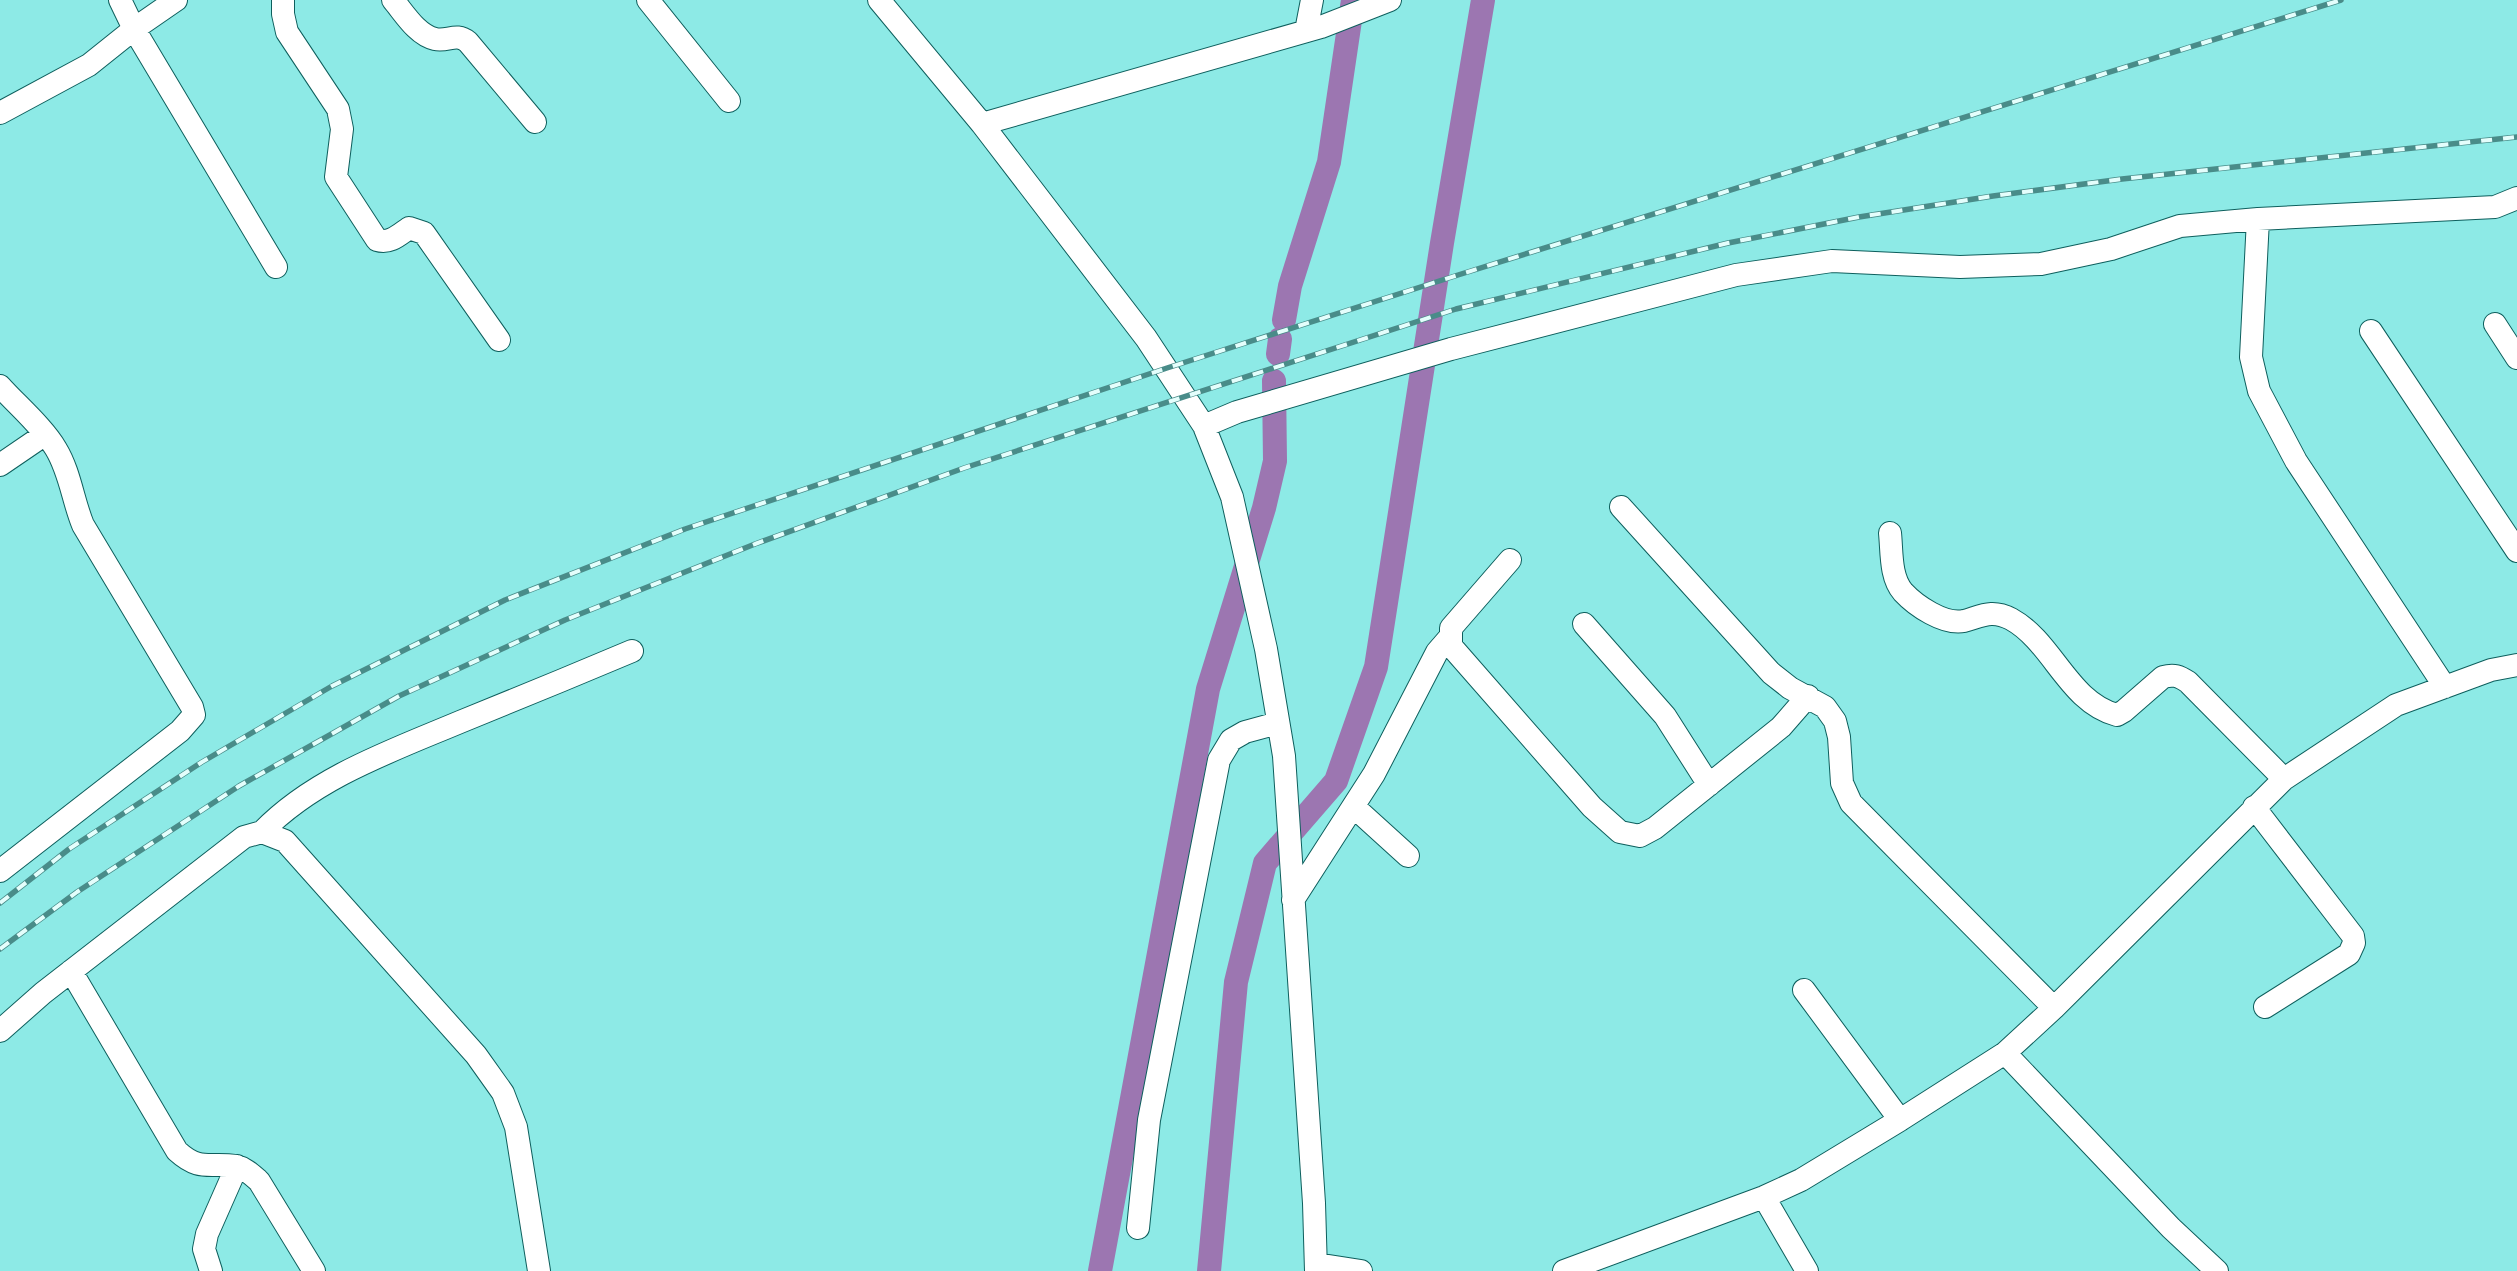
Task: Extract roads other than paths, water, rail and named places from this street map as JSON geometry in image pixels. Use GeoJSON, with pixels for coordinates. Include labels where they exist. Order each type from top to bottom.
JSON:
{"type":"FeatureCollection","features":[{"type":"Feature","properties":{"kind":"street"},"geometry":{"type":"LineString","coordinates":[[120,0],[134,28],[276,267]]}},
{"type":"Feature","properties":{"kind":"street"},"geometry":{"type":"LineString","coordinates":[[0,113],[89,65],[134,28],[176,0]]}},
{"type":"Feature","properties":{"kind":"street"},"geometry":{"type":"LineString","coordinates":[[283,0],[283,14],[287,32],[338,109],[342,129],[336,169],[339,184],[377,240],[390,241],[409,228],[424,233],[499,340]]}},
{"type":"Feature","properties":{"kind":"street"},"geometry":{"type":"LineString","coordinates":[[393,0],[422,34],[441,40],[456,36],[468,42],[535,122]]}},
{"type":"Feature","properties":{"kind":"street"},"geometry":{"type":"LineString","coordinates":[[648,0],[729,101]]}},
{"type":"Feature","properties":{"kind":"street"},"geometry":{"type":"LineString","coordinates":[[879,0],[982,124],[1146,338],[1204,426],[1232,497],[1266,649],[1284,756],[1314,1203],[1316,1267],[1361,1271]]}},
{"type":"Feature","properties":{"kind":"street"},"geometry":{"type":"LineString","coordinates":[[1312,0],[1313,29]]}},
{"type":"Feature","properties":{"kind":"street"},"geometry":{"type":"LineString","coordinates":[[982,124],[1313,29],[1382,3]]}},
{"type":"Feature","properties":{"kind":"street"},"geometry":{"type":"LineString","coordinates":[[1204,426],[1237,412],[1376,370],[1736,275],[1832,261],[1960,267],[2041,264],[2111,249],[2180,226],[2258,219],[2495,207],[2517,198]]}},
{"type":"Feature","properties":{"kind":"street"},"geometry":{"type":"LineString","coordinates":[[2258,219],[2251,357],[2258,391],[2296,461],[2445,686]]}},
{"type":"Feature","properties":{"kind":"street"},"geometry":{"type":"LineString","coordinates":[[2494,324],[2517,358]]}},
{"type":"Feature","properties":{"kind":"street"},"geometry":{"type":"LineString","coordinates":[[2371,330],[2517,551]]}},
{"type":"Feature","properties":{"kind":"street"},"geometry":{"type":"LineString","coordinates":[[0,386],[55,448],[63,462],[74,504],[83,525],[192,707],[194,715],[180,731],[0,871]]}},
{"type":"Feature","properties":{"kind":"street"},"geometry":{"type":"LineString","coordinates":[[0,465],[44,435]]}},
{"type":"Feature","properties":{"kind":"street"},"geometry":{"type":"LineString","coordinates":[[1621,507],[1771,674],[1790,688],[1825,706],[1835,721],[1839,737],[1842,783],[1852,804],[2054,1008]]}},
{"type":"Feature","properties":{"kind":"street"},"geometry":{"type":"LineString","coordinates":[[1890,533],[1895,577],[1903,592],[1931,613],[1949,620],[1962,621],[1987,612],[1999,613],[2013,620],[2031,636],[2081,694],[2099,709],[2116,715],[2124,711],[2163,677],[2171,674],[2178,676],[2188,682],[2284,778]]}},
{"type":"Feature","properties":{"kind":"street"},"geometry":{"type":"LineString","coordinates":[[1510,560],[1451,628],[1451,646],[1592,807],[1620,832],[1640,836],[1655,828],[1781,727],[1808,696]]}},
{"type":"Feature","properties":{"kind":"street"},"geometry":{"type":"LineString","coordinates":[[1584,624],[1665,716],[1709,785]]}},
{"type":"Feature","properties":{"kind":"street"},"geometry":{"type":"LineString","coordinates":[[1293,900],[1374,774],[1437,652],[1450,637]]}},
{"type":"Feature","properties":{"kind":"street"},"geometry":{"type":"LineString","coordinates":[[0,1031],[71,971],[244,837],[262,832],[277,816],[308,793],[376,758],[632,651]]}},
{"type":"Feature","properties":{"kind":"street"},"geometry":{"type":"LineString","coordinates":[[1564,1271],[1764,1197],[1801,1180],[1900,1120],[2005,1053],[2054,1008],[2284,778],[2396,705],[2491,670],[2517,665]]}},
{"type":"Feature","properties":{"kind":"street"},"geometry":{"type":"LineString","coordinates":[[1138,1228],[1149,1120],[1219,760],[1231,740],[1245,732],[1278,723]]}},
{"type":"Feature","properties":{"kind":"street"},"geometry":{"type":"LineString","coordinates":[[2254,806],[2354,936],[2354,943],[2348,954],[2265,1007]]}},
{"type":"Feature","properties":{"kind":"street"},"geometry":{"type":"LineString","coordinates":[[1354,807],[1408,856]]}},
{"type":"Feature","properties":{"kind":"street"},"geometry":{"type":"LineString","coordinates":[[262,832],[285,841],[476,1055],[503,1093],[516,1127],[539,1271]]}},
{"type":"Feature","properties":{"kind":"street"},"geometry":{"type":"LineString","coordinates":[[71,971],[178,1150],[188,1161],[201,1166],[237,1166],[248,1171],[259,1181],[314,1271]]}},
{"type":"Feature","properties":{"kind":"street"},"geometry":{"type":"LineString","coordinates":[[1804,990],[1900,1120]]}},
{"type":"Feature","properties":{"kind":"street"},"geometry":{"type":"LineString","coordinates":[[2005,1053],[2171,1228],[2216,1271]]}},
{"type":"Feature","properties":{"kind":"street"},"geometry":{"type":"LineString","coordinates":[[211,1271],[204,1249],[207,1234],[237,1166]]}},
{"type":"Feature","properties":{"kind":"street"},"geometry":{"type":"LineString","coordinates":[[1764,1197],[1807,1271]]}},
{"type":"Feature","properties":{"kind":"waterway"},"geometry":{"type":"LineString","coordinates":[[1284,320],[1290,286],[1329,162],[1353,0]]}},
{"type":"Feature","properties":{"kind":"waterway"},"geometry":{"type":"LineString","coordinates":[[1209,1271],[1236,982],[1265,863],[1336,781],[1376,667],[1442,243],[1483,0]]}},
{"type":"Feature","properties":{"kind":"waterway"},"geometry":{"type":"LineString","coordinates":[[1278,354],[1280,339]]}},
{"type":"Feature","properties":{"kind":"waterway"},"geometry":{"type":"LineString","coordinates":[[1100,1271],[1208,689],[1264,508],[1275,461],[1274,381]]}},
{"type":"Feature","properties":{"kind":"railway"},"geometry":{"type":"LineString","coordinates":[[0,903],[69,849],[202,762],[332,686],[505,600],[685,529],[1167,368],[1458,275],[2341,0]]}},
{"type":"Feature","properties":{"kind":"railway"},"geometry":{"type":"LineString","coordinates":[[0,949],[77,892],[239,786],[399,696],[565,620],[755,544],[964,468],[1456,309],[1728,243],[1859,217],[1993,196],[2122,179],[2517,137]]}}]}
